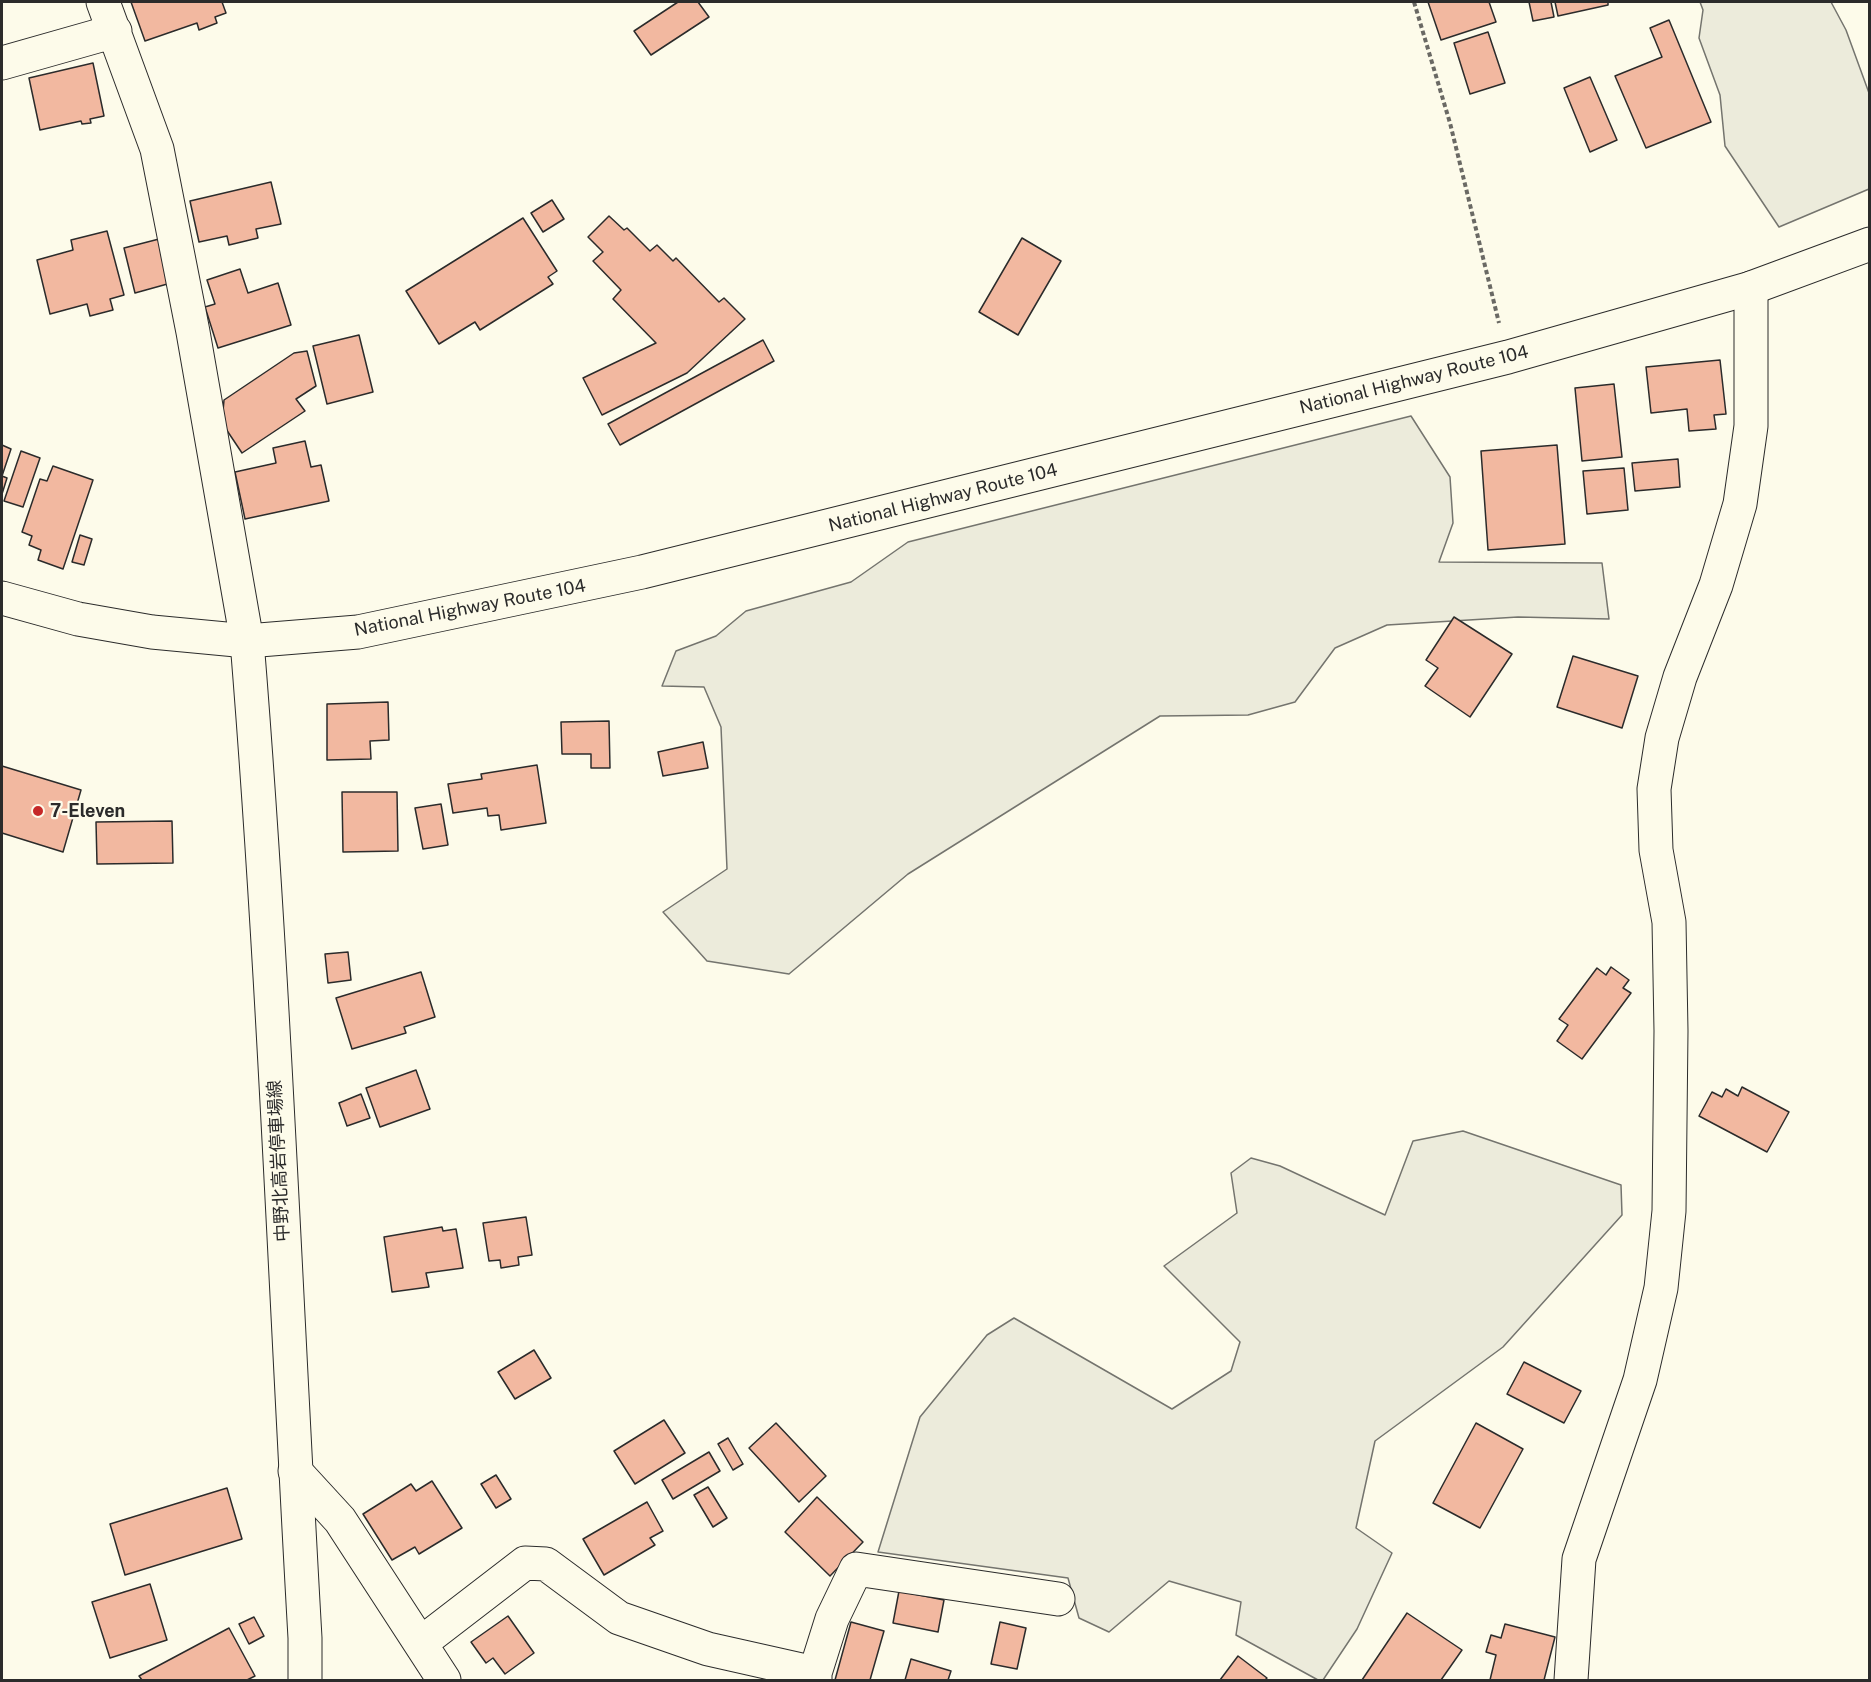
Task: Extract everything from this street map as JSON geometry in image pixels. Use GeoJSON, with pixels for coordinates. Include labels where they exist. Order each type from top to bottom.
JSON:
{"type":"FeatureCollection","features":[{"type":"Feature","properties":{"kind":"main road"},"geometry":{"type":"LineString","coordinates":[[2,63],[109,16]]}},
{"type":"Feature","properties":{"kind":"main road","name":"中野北高岩停車場線"},"geometry":{"type":"LineString","coordinates":[[109,16],[157,149],[193,332],[247,641],[263,847],[305,1638],[305,1680]]}},
{"type":"Feature","properties":{"kind":"main road","name":"National Highway Route 104"},"geometry":{"type":"LineString","coordinates":[[2,598],[78,619],[152,632],[247,641],[358,632],[642,572],[1508,357],[1751,288],[1869,244]]}},
{"type":"Feature","properties":{"kind":"main road"},"geometry":{"type":"LineString","coordinates":[[1570,1680],[1579,1559],[1640,1380],[1661,1288],[1669,1211],[1671,1032],[1669,922],[1656,850],[1654,789],[1662,738],[1680,676],[1716,585],[1740,504],[1751,426],[1751,288]]}},
{"type":"Feature","properties":{"kind":"main road"},"geometry":{"type":"LineString","coordinates":[[296,1472],[340,1520],[444,1680]]}},
{"type":"Feature","properties":{"kind":"main road"},"geometry":{"type":"LineString","coordinates":[[421,1643],[525,1563],[546,1564],[619,1618],[708,1649],[815,1677],[832,1619],[856,1569],[1058,1599]]}},
{"type":"Feature","properties":{"kind":"path"},"geometry":{"type":"LineString","coordinates":[[1414,2],[1450,123],[1508,357]]}},
{"type":"Feature","properties":{"kind":"shaded area"},"geometry":{"type":"Polygon","coordinates":[[[1700,2],[1831,2],[1846,30],[1869,93],[1869,189],[1779,227],[1725,146],[1720,95],[1699,38],[1703,10],[1700,2]]]}},
{"type":"Feature","properties":{"kind":"shaded area"},"geometry":{"type":"Polygon","coordinates":[[[1411,416],[1450,477],[1453,523],[1439,562],[1602,563],[1609,619],[1518,617],[1387,625],[1335,648],[1295,702],[1248,715],[1160,716],[908,874],[789,974],[707,961],[663,912],[727,869],[721,727],[704,687],[662,686],[676,651],[716,636],[746,611],[851,582],[908,542],[1411,416]]]}},
{"type":"Feature","properties":{"kind":"shaded area"},"geometry":{"type":"Polygon","coordinates":[[[1463,1131],[1621,1185],[1622,1215],[1503,1347],[1375,1441],[1356,1528],[1392,1553],[1357,1629],[1323,1680],[1318,1680],[1236,1635],[1241,1602],[1169,1581],[1109,1632],[1079,1618],[1068,1578],[878,1552],[920,1417],[987,1335],[1014,1318],[1172,1409],[1231,1371],[1240,1342],[1164,1266],[1237,1213],[1231,1173],[1251,1158],[1280,1166],[1385,1215],[1413,1141],[1463,1131]]]}},
{"type":"Feature","properties":{"kind":"building"},"geometry":{"type":"Polygon","coordinates":[[[131,2],[222,2],[226,13],[215,17],[217,23],[199,30],[197,23],[145,41],[131,2]]]}},
{"type":"Feature","properties":{"kind":"building"},"geometry":{"type":"Polygon","coordinates":[[[678,2],[698,2],[709,17],[651,55],[634,31],[678,2]]]}},
{"type":"Feature","properties":{"kind":"building"},"geometry":{"type":"Polygon","coordinates":[[[1428,2],[1489,2],[1496,22],[1441,40],[1428,2]]]}},
{"type":"Feature","properties":{"kind":"building"},"geometry":{"type":"Polygon","coordinates":[[[1529,2],[1551,2],[1554,17],[1533,21],[1529,2]]]}},
{"type":"Feature","properties":{"kind":"building"},"geometry":{"type":"Polygon","coordinates":[[[1555,2],[1608,2],[1608,5],[1558,16],[1555,2]]]}},
{"type":"Feature","properties":{"kind":"building"},"geometry":{"type":"Polygon","coordinates":[[[1669,20],[1711,122],[1646,148],[1615,76],[1662,57],[1650,28],[1669,20]]]}},
{"type":"Feature","properties":{"kind":"building"},"geometry":{"type":"Polygon","coordinates":[[[1488,32],[1505,83],[1470,94],[1454,43],[1488,32]]]}},
{"type":"Feature","properties":{"kind":"building"},"geometry":{"type":"Polygon","coordinates":[[[93,63],[104,116],[90,119],[91,123],[82,124],[81,121],[40,130],[29,78],[93,63]]]}},
{"type":"Feature","properties":{"kind":"building"},"geometry":{"type":"Polygon","coordinates":[[[1590,77],[1617,140],[1590,152],[1564,88],[1590,77]]]}},
{"type":"Feature","properties":{"kind":"building"},"geometry":{"type":"Polygon","coordinates":[[[271,182],[281,224],[256,229],[258,238],[229,245],[227,236],[199,242],[190,201],[271,182]]]}},
{"type":"Feature","properties":{"kind":"building"},"geometry":{"type":"Polygon","coordinates":[[[552,200],[564,219],[543,232],[531,213],[552,200]]]}},
{"type":"Feature","properties":{"kind":"building"},"geometry":{"type":"Polygon","coordinates":[[[609,216],[624,230],[627,228],[650,251],[657,245],[673,261],[676,258],[719,302],[724,298],[745,319],[687,373],[602,415],[583,378],[656,343],[613,299],[621,290],[593,261],[603,252],[588,237],[609,216]]]}},
{"type":"Feature","properties":{"kind":"building"},"geometry":{"type":"Polygon","coordinates":[[[523,218],[557,271],[548,277],[553,284],[480,330],[475,322],[439,344],[406,291],[523,218]]]}},
{"type":"Feature","properties":{"kind":"building"},"geometry":{"type":"Polygon","coordinates":[[[107,231],[124,295],[110,299],[113,310],[90,316],[87,304],[50,314],[37,260],[73,250],[71,240],[107,231]]]}},
{"type":"Feature","properties":{"kind":"building"},"geometry":{"type":"Polygon","coordinates":[[[1022,238],[1061,261],[1018,335],[979,312],[1022,238]]]}},
{"type":"Feature","properties":{"kind":"building"},"geometry":{"type":"Polygon","coordinates":[[[159,239],[171,283],[135,293],[124,248],[159,239]]]}},
{"type":"Feature","properties":{"kind":"building"},"geometry":{"type":"Polygon","coordinates":[[[240,269],[248,293],[278,283],[291,325],[218,348],[205,307],[215,304],[207,280],[240,269]]]}},
{"type":"Feature","properties":{"kind":"building"},"geometry":{"type":"Polygon","coordinates":[[[359,335],[373,392],[327,404],[313,346],[359,335]]]}},
{"type":"Feature","properties":{"kind":"building"},"geometry":{"type":"Polygon","coordinates":[[[763,340],[774,361],[620,445],[608,424],[763,340]]]}},
{"type":"Feature","properties":{"kind":"building"},"geometry":{"type":"Polygon","coordinates":[[[307,351],[316,386],[296,399],[305,411],[242,453],[222,423],[224,400],[294,353],[307,351]]]}},
{"type":"Feature","properties":{"kind":"building"},"geometry":{"type":"Polygon","coordinates":[[[1720,360],[1726,414],[1714,415],[1716,429],[1689,431],[1687,409],[1651,413],[1646,367],[1720,360]]]}},
{"type":"Feature","properties":{"kind":"building"},"geometry":{"type":"Polygon","coordinates":[[[1614,384],[1622,457],[1582,461],[1575,388],[1614,384]]]}},
{"type":"Feature","properties":{"kind":"building"},"geometry":{"type":"Polygon","coordinates":[[[305,441],[311,467],[321,465],[329,501],[245,519],[235,472],[276,463],[273,448],[305,441]]]}},
{"type":"Feature","properties":{"kind":"building"},"geometry":{"type":"Polygon","coordinates":[[[2,445],[11,449],[2,476],[2,445]]]}},
{"type":"Feature","properties":{"kind":"building"},"geometry":{"type":"Polygon","coordinates":[[[1557,445],[1565,544],[1488,550],[1481,451],[1557,445]]]}},
{"type":"Feature","properties":{"kind":"building"},"geometry":{"type":"Polygon","coordinates":[[[21,451],[40,458],[23,507],[4,501],[21,451]]]}},
{"type":"Feature","properties":{"kind":"building"},"geometry":{"type":"Polygon","coordinates":[[[1678,459],[1680,487],[1635,491],[1632,463],[1678,459]]]}},
{"type":"Feature","properties":{"kind":"building"},"geometry":{"type":"Polygon","coordinates":[[[53,466],[93,480],[63,569],[38,560],[41,550],[29,545],[32,536],[22,532],[40,479],[47,481],[53,466]]]}},
{"type":"Feature","properties":{"kind":"building"},"geometry":{"type":"Polygon","coordinates":[[[1624,468],[1628,510],[1587,514],[1583,471],[1624,468]]]}},
{"type":"Feature","properties":{"kind":"building"},"geometry":{"type":"Polygon","coordinates":[[[2,476],[7,478],[2,494],[2,476]]]}},
{"type":"Feature","properties":{"kind":"building"},"geometry":{"type":"Polygon","coordinates":[[[80,535],[92,539],[84,565],[72,562],[80,535]]]}},
{"type":"Feature","properties":{"kind":"building"},"geometry":{"type":"Polygon","coordinates":[[[1454,617],[1512,654],[1470,717],[1425,686],[1438,668],[1426,660],[1454,617]]]}},
{"type":"Feature","properties":{"kind":"building"},"geometry":{"type":"Polygon","coordinates":[[[1573,656],[1638,676],[1622,728],[1557,707],[1573,656]]]}},
{"type":"Feature","properties":{"kind":"building"},"geometry":{"type":"Polygon","coordinates":[[[388,702],[389,740],[370,741],[371,759],[327,760],[327,704],[388,702]]]}},
{"type":"Feature","properties":{"kind":"building"},"geometry":{"type":"Polygon","coordinates":[[[609,721],[610,768],[591,768],[591,754],[562,754],[561,722],[609,721]]]}},
{"type":"Feature","properties":{"kind":"building"},"geometry":{"type":"Polygon","coordinates":[[[703,742],[708,768],[663,776],[658,752],[703,742]]]}},
{"type":"Feature","properties":{"kind":"building"},"geometry":{"type":"Polygon","coordinates":[[[537,765],[546,823],[501,830],[499,815],[488,816],[487,808],[453,813],[448,784],[482,779],[481,774],[537,765]]]}},
{"type":"Feature","properties":{"kind":"building","name":"7-Eleven"},"geometry":{"type":"Polygon","coordinates":[[[2,766],[81,790],[63,852],[2,833],[2,766]]]}},
{"type":"Feature","properties":{"kind":"building"},"geometry":{"type":"Polygon","coordinates":[[[342,792],[397,792],[398,851],[343,852],[342,792]]]}},
{"type":"Feature","properties":{"kind":"building"},"geometry":{"type":"Polygon","coordinates":[[[441,804],[448,845],[423,849],[415,808],[441,804]]]}},
{"type":"Feature","properties":{"kind":"building"},"geometry":{"type":"Polygon","coordinates":[[[172,821],[173,863],[97,864],[96,822],[172,821]]]}},
{"type":"Feature","properties":{"kind":"building"},"geometry":{"type":"Polygon","coordinates":[[[348,952],[351,980],[328,983],[325,954],[348,952]]]}},
{"type":"Feature","properties":{"kind":"building"},"geometry":{"type":"Polygon","coordinates":[[[1611,967],[1629,980],[1623,988],[1631,993],[1582,1059],[1557,1041],[1568,1025],[1559,1019],[1597,968],[1606,975],[1611,967]]]}},
{"type":"Feature","properties":{"kind":"building"},"geometry":{"type":"Polygon","coordinates":[[[421,972],[435,1017],[404,1027],[406,1033],[352,1049],[336,998],[421,972]]]}},
{"type":"Feature","properties":{"kind":"building"},"geometry":{"type":"Polygon","coordinates":[[[416,1070],[430,1109],[380,1127],[366,1088],[416,1070]]]}},
{"type":"Feature","properties":{"kind":"building"},"geometry":{"type":"Polygon","coordinates":[[[1742,1087],[1789,1112],[1767,1152],[1699,1116],[1712,1092],[1722,1097],[1726,1089],[1738,1096],[1742,1087]]]}},
{"type":"Feature","properties":{"kind":"building"},"geometry":{"type":"Polygon","coordinates":[[[361,1094],[370,1118],[347,1126],[339,1103],[361,1094]]]}},
{"type":"Feature","properties":{"kind":"building"},"geometry":{"type":"Polygon","coordinates":[[[526,1217],[532,1255],[518,1257],[519,1265],[501,1268],[500,1260],[489,1261],[483,1223],[526,1217]]]}},
{"type":"Feature","properties":{"kind":"building"},"geometry":{"type":"Polygon","coordinates":[[[442,1227],[443,1231],[456,1229],[463,1268],[426,1273],[429,1287],[392,1292],[384,1237],[442,1227]]]}},
{"type":"Feature","properties":{"kind":"building"},"geometry":{"type":"Polygon","coordinates":[[[534,1350],[551,1378],[515,1399],[498,1372],[534,1350]]]}},
{"type":"Feature","properties":{"kind":"building"},"geometry":{"type":"Polygon","coordinates":[[[1524,1362],[1581,1391],[1564,1423],[1507,1394],[1524,1362]]]}},
{"type":"Feature","properties":{"kind":"building"},"geometry":{"type":"Polygon","coordinates":[[[664,1420],[685,1453],[635,1484],[614,1451],[664,1420]]]}},
{"type":"Feature","properties":{"kind":"building"},"geometry":{"type":"Polygon","coordinates":[[[776,1423],[826,1476],[799,1502],[749,1448],[776,1423]]]}},
{"type":"Feature","properties":{"kind":"building"},"geometry":{"type":"Polygon","coordinates":[[[1476,1423],[1523,1449],[1480,1528],[1433,1503],[1476,1423]]]}},
{"type":"Feature","properties":{"kind":"building"},"geometry":{"type":"Polygon","coordinates":[[[728,1438],[743,1464],[733,1470],[718,1444],[728,1438]]]}},
{"type":"Feature","properties":{"kind":"building"},"geometry":{"type":"Polygon","coordinates":[[[709,1452],[720,1471],[673,1499],[662,1480],[709,1452]]]}},
{"type":"Feature","properties":{"kind":"building"},"geometry":{"type":"Polygon","coordinates":[[[496,1475],[511,1499],[496,1508],[481,1484],[496,1475]]]}},
{"type":"Feature","properties":{"kind":"building"},"geometry":{"type":"Polygon","coordinates":[[[432,1481],[462,1528],[419,1554],[415,1547],[392,1560],[363,1514],[411,1484],[416,1491],[432,1481]]]}},
{"type":"Feature","properties":{"kind":"building"},"geometry":{"type":"Polygon","coordinates":[[[708,1487],[727,1518],[713,1527],[694,1495],[708,1487]]]}},
{"type":"Feature","properties":{"kind":"building"},"geometry":{"type":"Polygon","coordinates":[[[227,1488],[242,1539],[125,1575],[110,1524],[227,1488]]]}},
{"type":"Feature","properties":{"kind":"building"},"geometry":{"type":"Polygon","coordinates":[[[817,1497],[863,1542],[830,1576],[785,1532],[817,1497]]]}},
{"type":"Feature","properties":{"kind":"building"},"geometry":{"type":"Polygon","coordinates":[[[647,1502],[663,1531],[650,1538],[655,1545],[604,1575],[583,1539],[647,1502]]]}},
{"type":"Feature","properties":{"kind":"building"},"geometry":{"type":"Polygon","coordinates":[[[150,1584],[167,1640],[110,1658],[92,1602],[150,1584]]]}},
{"type":"Feature","properties":{"kind":"building"},"geometry":{"type":"Polygon","coordinates":[[[899,1591],[944,1600],[938,1632],[893,1623],[899,1591]]]}},
{"type":"Feature","properties":{"kind":"building"},"geometry":{"type":"Polygon","coordinates":[[[1407,1613],[1462,1650],[1441,1680],[1362,1680],[1407,1613]]]}},
{"type":"Feature","properties":{"kind":"building"},"geometry":{"type":"Polygon","coordinates":[[[508,1616],[534,1653],[505,1674],[493,1658],[486,1663],[471,1642],[508,1616]]]}},
{"type":"Feature","properties":{"kind":"building"},"geometry":{"type":"Polygon","coordinates":[[[254,1617],[264,1636],[249,1644],[239,1624],[254,1617]]]}},
{"type":"Feature","properties":{"kind":"building"},"geometry":{"type":"Polygon","coordinates":[[[851,1622],[884,1631],[870,1680],[835,1680],[851,1622]]]}},
{"type":"Feature","properties":{"kind":"building"},"geometry":{"type":"Polygon","coordinates":[[[1000,1622],[1026,1628],[1017,1669],[991,1664],[1000,1622]]]}},
{"type":"Feature","properties":{"kind":"building"},"geometry":{"type":"Polygon","coordinates":[[[1505,1624],[1555,1637],[1544,1680],[1490,1680],[1496,1655],[1486,1652],[1491,1635],[1501,1638],[1505,1624]]]}},
{"type":"Feature","properties":{"kind":"building"},"geometry":{"type":"Polygon","coordinates":[[[229,1628],[255,1676],[247,1680],[142,1680],[139,1676],[229,1628]]]}},
{"type":"Feature","properties":{"kind":"building"},"geometry":{"type":"Polygon","coordinates":[[[1238,1656],[1267,1678],[1265,1680],[1220,1680],[1238,1656]]]}},
{"type":"Feature","properties":{"kind":"building"},"geometry":{"type":"Polygon","coordinates":[[[911,1659],[951,1671],[948,1680],[905,1680],[911,1659]]]}},
{"type":"Feature","properties":{"kind":"place","name":"7-Eleven"},"geometry":{"type":"Point","coordinates":[38,811]}}]}
